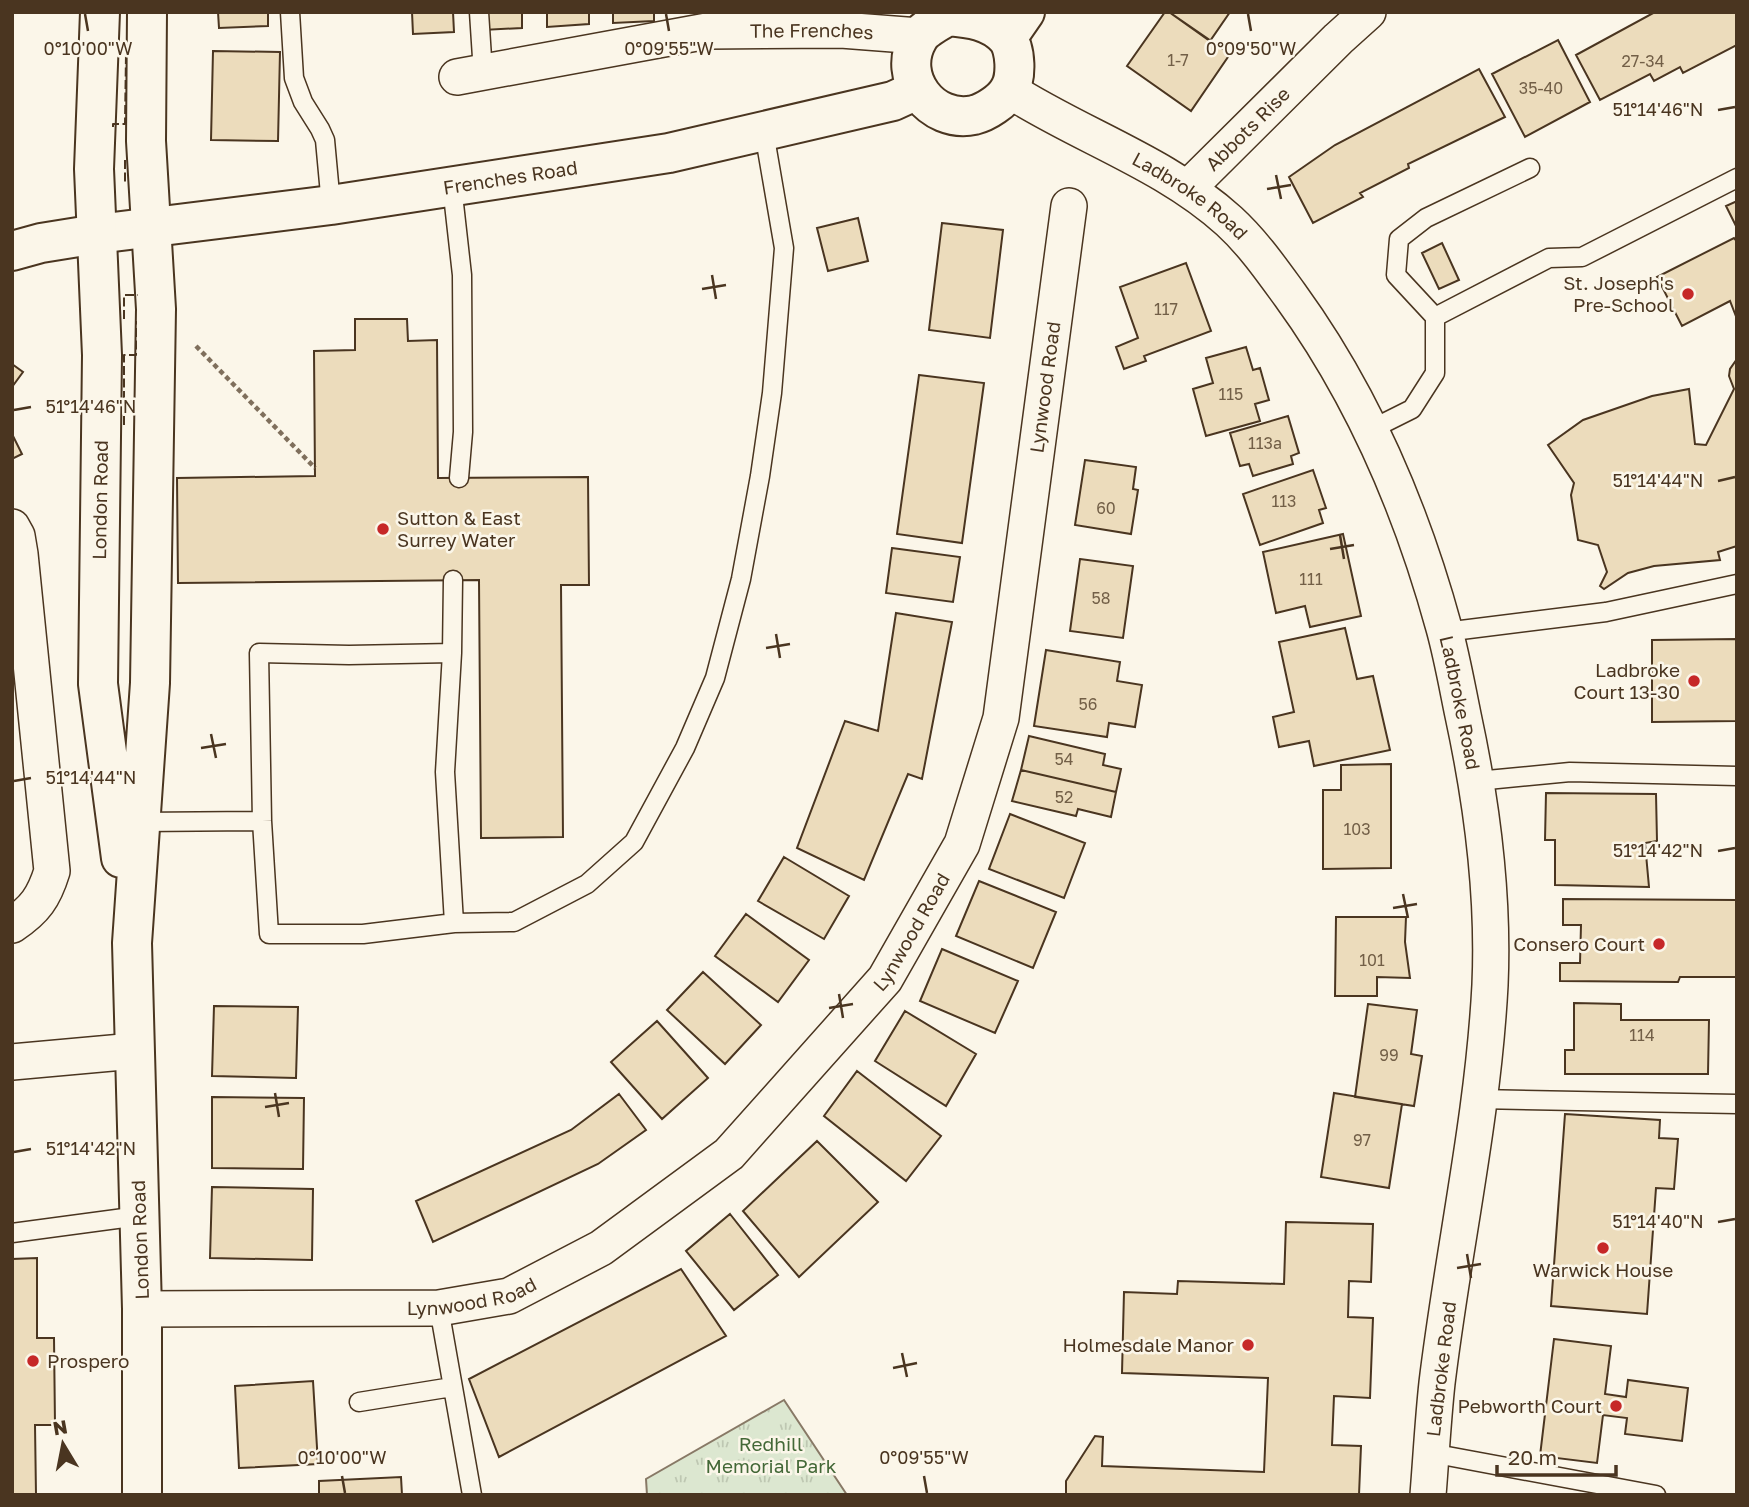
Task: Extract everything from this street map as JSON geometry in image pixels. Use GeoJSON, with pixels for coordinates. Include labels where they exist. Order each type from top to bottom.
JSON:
{"type":"FeatureCollection","features":[{"type":"Feature","properties":{"kind":"main road","name":"London Road"},"geometry":{"type":"LineString","coordinates":[[100,12],[94,169],[102,355],[98,684],[132,943]]}},
{"type":"Feature","properties":{"kind":"main road","name":"London Road"},"geometry":{"type":"LineString","coordinates":[[142,1495],[142,1309],[132,943],[150,682],[156,309],[146,141],[147,12]]}},
{"type":"Feature","properties":{"kind":"main road"},"geometry":{"type":"LineString","coordinates":[[979,19],[1016,25],[1013,73],[1009,90],[990,108],[973,115],[948,114],[932,106],[917,90],[911,67],[912,52],[938,21],[979,19]]}},
{"type":"Feature","properties":{"kind":"main road","name":"Frenches Road"},"geometry":{"type":"LineString","coordinates":[[12,251],[41,243],[97,234],[331,205],[669,153],[894,101],[917,90]]}},
{"type":"Feature","properties":{"kind":"street","name":"Abbots Rise"},"geometry":{"type":"LineString","coordinates":[[1188,188],[1368,12]]}},
{"type":"Feature","properties":{"kind":"street","name":"The Frenches"},"geometry":{"type":"LineString","coordinates":[[470,75],[707,31],[841,30],[938,21]]}},
{"type":"Feature","properties":{"kind":"street","name":"Ladbroke Road"},"geometry":{"type":"LineString","coordinates":[[1009,90],[1188,188],[1228,221],[1262,256],[1339,368],[1370,430],[1426,569],[1445,632],[1477,781],[1486,865],[1490,986],[1478,1099],[1437,1383],[1428,1495]]}},
{"type":"Feature","properties":{"kind":"street","name":"Lynwood Road"},"geometry":{"type":"LineString","coordinates":[[142,1309],[439,1308],[509,1296],[590,1254],[729,1154],[885,979],[962,844],[1001,718],[1069,205]]}},
{"type":"Feature","properties":{"kind":"street"},"geometry":{"type":"LineString","coordinates":[[12,527],[17,536],[20,554],[52,871],[44,895],[25,916],[12,925]]}},
{"type":"Feature","properties":{"kind":"street"},"geometry":{"type":"LineString","coordinates":[[12,1062],[134,1051]]}},
{"type":"Feature","properties":{"kind":"lane"},"geometry":{"type":"LineString","coordinates":[[290,12],[294,78],[303,102],[325,140],[331,205]]}},
{"type":"Feature","properties":{"kind":"lane"},"geometry":{"type":"LineString","coordinates":[[470,75],[479,12]]}},
{"type":"Feature","properties":{"kind":"lane"},"geometry":{"type":"LineString","coordinates":[[452,653],[259,653],[262,821],[269,934],[363,934],[454,923],[514,922],[587,884],[634,842],[685,748],[715,678],[741,579],[760,476],[772,393],[784,248],[764,132]]}},
{"type":"Feature","properties":{"kind":"lane"},"geometry":{"type":"LineString","coordinates":[[1370,430],[1412,409],[1435,373],[1436,317],[1396,275],[1399,239],[1426,218],[1530,168]]}},
{"type":"Feature","properties":{"kind":"lane"},"geometry":{"type":"LineString","coordinates":[[1436,317],[1549,258],[1582,257],[1737,178]]}},
{"type":"Feature","properties":{"kind":"lane"},"geometry":{"type":"LineString","coordinates":[[452,186],[462,275],[463,432],[458,478]]}},
{"type":"Feature","properties":{"kind":"lane"},"geometry":{"type":"LineString","coordinates":[[453,580],[445,772],[454,923]]}},
{"type":"Feature","properties":{"kind":"lane"},"geometry":{"type":"LineString","coordinates":[[1445,632],[1606,612],[1737,584]]}},
{"type":"Feature","properties":{"kind":"lane"},"geometry":{"type":"LineString","coordinates":[[1477,781],[1570,772],[1737,776]]}},
{"type":"Feature","properties":{"kind":"lane"},"geometry":{"type":"LineString","coordinates":[[140,822],[262,821]]}},
{"type":"Feature","properties":{"kind":"lane"},"geometry":{"type":"LineString","coordinates":[[1478,1099],[1737,1104]]}},
{"type":"Feature","properties":{"kind":"lane"},"geometry":{"type":"LineString","coordinates":[[12,1233],[139,1216]]}},
{"type":"Feature","properties":{"kind":"lane"},"geometry":{"type":"LineString","coordinates":[[439,1308],[472,1495]]}},
{"type":"Feature","properties":{"kind":"lane"},"geometry":{"type":"LineString","coordinates":[[359,1402],[452,1387]]}},
{"type":"Feature","properties":{"kind":"lane"},"geometry":{"type":"LineString","coordinates":[[1431,1453],[1656,1495]]}},
{"type":"Feature","properties":{"kind":"path"},"geometry":{"type":"LineString","coordinates":[[187,338],[315,468]]}},
{"type":"Feature","properties":{"kind":"green space","name":"Redhill Memorial Park"},"geometry":{"type":"Polygon","coordinates":[[[784,1400],[847,1495],[647,1495],[646,1479],[784,1400]]]}},
{"type":"Feature","properties":{"kind":"building"},"geometry":{"type":"Polygon","coordinates":[[[218,12],[268,12],[268,26],[219,28],[218,12]]]}},
{"type":"Feature","properties":{"kind":"building"},"geometry":{"type":"Polygon","coordinates":[[[412,12],[453,12],[454,32],[413,34],[412,12]]]}},
{"type":"Feature","properties":{"kind":"building"},"geometry":{"type":"Polygon","coordinates":[[[482,12],[522,12],[522,28],[483,30],[482,12]]]}},
{"type":"Feature","properties":{"kind":"building"},"geometry":{"type":"Polygon","coordinates":[[[547,12],[589,12],[589,24],[547,27],[547,12]]]}},
{"type":"Feature","properties":{"kind":"building"},"geometry":{"type":"Polygon","coordinates":[[[613,12],[654,12],[654,21],[613,23],[613,12]]]}},
{"type":"Feature","properties":{"kind":"building"},"geometry":{"type":"Polygon","coordinates":[[[1165,12],[1169,12],[1230,54],[1191,111],[1127,66],[1165,12]]]}},
{"type":"Feature","properties":{"kind":"building"},"geometry":{"type":"Polygon","coordinates":[[[1169,12],[1230,12],[1210,41],[1169,12]]]}},
{"type":"Feature","properties":{"kind":"building"},"geometry":{"type":"Polygon","coordinates":[[[1655,12],[1737,12],[1737,45],[1683,73],[1680,67],[1654,81],[1650,74],[1600,100],[1576,55],[1655,12]]]}},
{"type":"Feature","properties":{"kind":"building"},"geometry":{"type":"Polygon","coordinates":[[[1558,40],[1590,102],[1525,137],[1492,74],[1558,40]]]}},
{"type":"Feature","properties":{"kind":"building"},"geometry":{"type":"Polygon","coordinates":[[[213,51],[280,52],[278,141],[211,140],[213,51]]]}},
{"type":"Feature","properties":{"kind":"building"},"geometry":{"type":"Polygon","coordinates":[[[1479,69],[1505,117],[1408,164],[1409,168],[1360,193],[1363,197],[1313,223],[1289,177],[1335,145],[1479,69]]]}},
{"type":"Feature","properties":{"kind":"building"},"geometry":{"type":"Polygon","coordinates":[[[1737,201],[1737,228],[1726,206],[1737,201]]]}},
{"type":"Feature","properties":{"kind":"building"},"geometry":{"type":"Polygon","coordinates":[[[858,218],[868,261],[828,271],[817,228],[858,218]]]}},
{"type":"Feature","properties":{"kind":"building"},"geometry":{"type":"Polygon","coordinates":[[[942,223],[1003,230],[990,338],[929,330],[942,223]]]}},
{"type":"Feature","properties":{"kind":"building"},"geometry":{"type":"Polygon","coordinates":[[[1734,238],[1737,242],[1737,319],[1730,301],[1682,326],[1657,277],[1734,238]]]}},
{"type":"Feature","properties":{"kind":"building"},"geometry":{"type":"Polygon","coordinates":[[[1442,243],[1459,280],[1439,289],[1422,253],[1442,243]]]}},
{"type":"Feature","properties":{"kind":"building"},"geometry":{"type":"Polygon","coordinates":[[[1186,263],[1211,331],[1144,356],[1146,361],[1124,369],[1116,347],[1138,338],[1120,287],[1186,263]]]}},
{"type":"Feature","properties":{"kind":"building","name":"Sutton & East Surrey Water"},"geometry":{"type":"Polygon","coordinates":[[[355,319],[407,319],[408,341],[437,340],[438,478],[588,477],[589,585],[561,585],[563,837],[481,838],[479,580],[178,583],[177,478],[315,476],[314,351],[355,350],[355,319]]]}},
{"type":"Feature","properties":{"kind":"building"},"geometry":{"type":"Polygon","coordinates":[[[1246,347],[1253,370],[1260,368],[1269,400],[1255,404],[1260,421],[1206,436],[1193,389],[1213,383],[1206,358],[1246,347]]]}},
{"type":"Feature","properties":{"kind":"building"},"geometry":{"type":"Polygon","coordinates":[[[1737,359],[1737,546],[1718,552],[1720,560],[1654,566],[1628,573],[1604,589],[1600,586],[1607,572],[1598,545],[1578,540],[1571,495],[1574,483],[1548,445],[1583,420],[1652,396],[1689,389],[1695,444],[1706,445],[1734,389],[1729,376],[1737,359]]]}},
{"type":"Feature","properties":{"kind":"building"},"geometry":{"type":"Polygon","coordinates":[[[12,364],[23,372],[12,387],[12,364]]]}},
{"type":"Feature","properties":{"kind":"building"},"geometry":{"type":"Polygon","coordinates":[[[919,375],[984,383],[962,543],[897,534],[919,375]]]}},
{"type":"Feature","properties":{"kind":"building"},"geometry":{"type":"Polygon","coordinates":[[[1288,416],[1299,453],[1291,456],[1293,464],[1253,476],[1249,464],[1240,466],[1230,433],[1288,416]]]}},
{"type":"Feature","properties":{"kind":"building"},"geometry":{"type":"Polygon","coordinates":[[[12,434],[22,454],[12,459],[12,434]]]}},
{"type":"Feature","properties":{"kind":"building"},"geometry":{"type":"Polygon","coordinates":[[[1085,460],[1136,467],[1133,489],[1138,490],[1131,534],[1075,525],[1085,460]]]}},
{"type":"Feature","properties":{"kind":"building"},"geometry":{"type":"Polygon","coordinates":[[[1313,470],[1326,508],[1319,510],[1323,523],[1260,545],[1243,494],[1313,470]]]}},
{"type":"Feature","properties":{"kind":"building"},"geometry":{"type":"Polygon","coordinates":[[[1343,534],[1361,616],[1310,627],[1305,606],[1276,613],[1263,552],[1343,534]]]}},
{"type":"Feature","properties":{"kind":"building"},"geometry":{"type":"Polygon","coordinates":[[[892,548],[960,557],[953,602],[886,593],[892,548]]]}},
{"type":"Feature","properties":{"kind":"building"},"geometry":{"type":"Polygon","coordinates":[[[1080,559],[1133,566],[1123,638],[1070,631],[1080,559]]]}},
{"type":"Feature","properties":{"kind":"building"},"geometry":{"type":"Polygon","coordinates":[[[896,613],[952,622],[922,779],[908,774],[864,880],[797,848],[845,721],[878,731],[896,613]]]}},
{"type":"Feature","properties":{"kind":"building"},"geometry":{"type":"Polygon","coordinates":[[[1345,628],[1357,679],[1373,676],[1390,750],[1314,766],[1309,741],[1279,747],[1273,717],[1294,712],[1279,642],[1345,628]]]}},
{"type":"Feature","properties":{"kind":"building","name":"Ladbroke Court 13-30"},"geometry":{"type":"Polygon","coordinates":[[[1737,639],[1737,721],[1652,722],[1652,640],[1737,639]]]}},
{"type":"Feature","properties":{"kind":"building"},"geometry":{"type":"Polygon","coordinates":[[[1046,650],[1120,662],[1117,681],[1142,685],[1135,727],[1109,723],[1107,737],[1034,726],[1046,650]]]}},
{"type":"Feature","properties":{"kind":"building"},"geometry":{"type":"Polygon","coordinates":[[[1029,736],[1105,754],[1103,765],[1121,769],[1116,792],[1021,770],[1029,736]]]}},
{"type":"Feature","properties":{"kind":"building"},"geometry":{"type":"Polygon","coordinates":[[[1391,764],[1391,868],[1323,869],[1323,790],[1341,790],[1341,765],[1391,764]]]}},
{"type":"Feature","properties":{"kind":"building"},"geometry":{"type":"Polygon","coordinates":[[[1021,770],[1116,792],[1111,817],[1078,809],[1076,816],[1012,801],[1021,770]]]}},
{"type":"Feature","properties":{"kind":"building"},"geometry":{"type":"Polygon","coordinates":[[[1546,793],[1656,794],[1657,841],[1645,843],[1649,887],[1555,885],[1555,840],[1545,840],[1546,793]]]}},
{"type":"Feature","properties":{"kind":"building"},"geometry":{"type":"Polygon","coordinates":[[[1010,814],[1085,843],[1064,898],[989,869],[1010,814]]]}},
{"type":"Feature","properties":{"kind":"building"},"geometry":{"type":"Polygon","coordinates":[[[784,857],[849,896],[824,939],[758,901],[784,857]]]}},
{"type":"Feature","properties":{"kind":"building"},"geometry":{"type":"Polygon","coordinates":[[[979,881],[1056,912],[1033,968],[956,936],[979,881]]]}},
{"type":"Feature","properties":{"kind":"building","name":"Consero Court"},"geometry":{"type":"Polygon","coordinates":[[[1563,899],[1737,900],[1737,977],[1680,977],[1678,982],[1560,981],[1560,963],[1580,963],[1581,925],[1563,925],[1563,899]]]}},
{"type":"Feature","properties":{"kind":"building"},"geometry":{"type":"Polygon","coordinates":[[[746,914],[809,960],[778,1002],[715,956],[746,914]]]}},
{"type":"Feature","properties":{"kind":"building"},"geometry":{"type":"Polygon","coordinates":[[[1336,917],[1406,917],[1405,942],[1410,978],[1377,977],[1377,996],[1335,996],[1336,917]]]}},
{"type":"Feature","properties":{"kind":"building"},"geometry":{"type":"Polygon","coordinates":[[[942,949],[1018,981],[995,1033],[920,1001],[942,949]]]}},
{"type":"Feature","properties":{"kind":"building"},"geometry":{"type":"Polygon","coordinates":[[[703,972],[761,1025],[725,1064],[667,1010],[703,972]]]}},
{"type":"Feature","properties":{"kind":"building"},"geometry":{"type":"Polygon","coordinates":[[[1574,1003],[1621,1004],[1621,1020],[1709,1020],[1708,1074],[1565,1074],[1565,1050],[1574,1050],[1574,1003]]]}},
{"type":"Feature","properties":{"kind":"building"},"geometry":{"type":"Polygon","coordinates":[[[1368,1004],[1417,1010],[1411,1054],[1422,1056],[1414,1106],[1355,1097],[1368,1004]]]}},
{"type":"Feature","properties":{"kind":"building"},"geometry":{"type":"Polygon","coordinates":[[[214,1006],[298,1007],[296,1078],[212,1076],[214,1006]]]}},
{"type":"Feature","properties":{"kind":"building"},"geometry":{"type":"Polygon","coordinates":[[[905,1011],[976,1054],[946,1106],[875,1061],[905,1011]]]}},
{"type":"Feature","properties":{"kind":"building"},"geometry":{"type":"Polygon","coordinates":[[[657,1021],[708,1078],[662,1119],[611,1062],[657,1021]]]}},
{"type":"Feature","properties":{"kind":"building"},"geometry":{"type":"Polygon","coordinates":[[[857,1071],[941,1136],[906,1181],[824,1116],[857,1071]]]}},
{"type":"Feature","properties":{"kind":"building"},"geometry":{"type":"Polygon","coordinates":[[[1334,1093],[1402,1104],[1389,1188],[1321,1177],[1334,1093]]]}},
{"type":"Feature","properties":{"kind":"building"},"geometry":{"type":"Polygon","coordinates":[[[619,1094],[646,1130],[598,1164],[433,1242],[416,1201],[571,1130],[619,1094]]]}},
{"type":"Feature","properties":{"kind":"building"},"geometry":{"type":"Polygon","coordinates":[[[212,1097],[304,1098],[303,1169],[212,1168],[212,1097]]]}},
{"type":"Feature","properties":{"kind":"building","name":"Warwick House"},"geometry":{"type":"Polygon","coordinates":[[[1565,1114],[1660,1120],[1659,1138],[1678,1139],[1674,1189],[1656,1188],[1647,1314],[1551,1306],[1565,1114]]]}},
{"type":"Feature","properties":{"kind":"building"},"geometry":{"type":"Polygon","coordinates":[[[817,1141],[878,1202],[799,1277],[743,1211],[817,1141]]]}},
{"type":"Feature","properties":{"kind":"building"},"geometry":{"type":"Polygon","coordinates":[[[212,1187],[313,1189],[312,1260],[210,1258],[212,1187]]]}},
{"type":"Feature","properties":{"kind":"building"},"geometry":{"type":"Polygon","coordinates":[[[730,1214],[778,1275],[734,1310],[686,1251],[730,1214]]]}},
{"type":"Feature","properties":{"kind":"building","name":"Holmesdale Manor"},"geometry":{"type":"Polygon","coordinates":[[[1286,1222],[1373,1224],[1371,1282],[1349,1281],[1348,1317],[1373,1318],[1370,1398],[1334,1396],[1332,1445],[1361,1446],[1359,1495],[1066,1495],[1066,1481],[1095,1436],[1103,1437],[1102,1466],[1264,1472],[1268,1378],[1122,1373],[1124,1292],[1177,1294],[1178,1281],[1284,1284],[1286,1222]]]}},
{"type":"Feature","properties":{"kind":"building","name":"Prospero"},"geometry":{"type":"Polygon","coordinates":[[[37,1258],[37,1338],[54,1338],[55,1425],[35,1425],[36,1495],[12,1495],[12,1259],[37,1258]]]}},
{"type":"Feature","properties":{"kind":"building"},"geometry":{"type":"Polygon","coordinates":[[[681,1269],[726,1336],[499,1457],[469,1379],[681,1269]]]}},
{"type":"Feature","properties":{"kind":"building","name":"Pebworth Court"},"geometry":{"type":"Polygon","coordinates":[[[1554,1339],[1611,1346],[1605,1394],[1626,1397],[1628,1380],[1688,1388],[1682,1441],[1625,1434],[1627,1418],[1603,1415],[1597,1463],[1540,1456],[1554,1339]]]}},
{"type":"Feature","properties":{"kind":"building"},"geometry":{"type":"Polygon","coordinates":[[[313,1381],[318,1464],[239,1468],[235,1386],[313,1381]]]}},
{"type":"Feature","properties":{"kind":"building"},"geometry":{"type":"Polygon","coordinates":[[[401,1477],[402,1495],[319,1495],[319,1481],[401,1477]]]}},
{"type":"Feature","properties":{"kind":"fence"},"geometry":{"type":"LineString","coordinates":[[113,127],[113,124],[125,124],[126,55]]}},
{"type":"Feature","properties":{"kind":"fence"},"geometry":{"type":"LineString","coordinates":[[125,160],[125,182]]}},
{"type":"Feature","properties":{"kind":"fence"},"geometry":{"type":"LineString","coordinates":[[124,319],[124,295],[138,295]]}},
{"type":"Feature","properties":{"kind":"fence"},"geometry":{"type":"LineString","coordinates":[[124,425],[124,355],[136,355],[136,321]]}},
{"type":"Feature","properties":{"kind":"place","name":"St. Joseph's Pre-School"},"geometry":{"type":"Point","coordinates":[1688,294]}},
{"type":"Feature","properties":{"kind":"place","name":"Sutton & East Surrey Water"},"geometry":{"type":"Point","coordinates":[383,529]}},
{"type":"Feature","properties":{"kind":"place","name":"Ladbroke Court 13-30"},"geometry":{"type":"Point","coordinates":[1694,681]}},
{"type":"Feature","properties":{"kind":"place","name":"Consero Court"},"geometry":{"type":"Point","coordinates":[1659,944]}},
{"type":"Feature","properties":{"kind":"place","name":"Warwick House"},"geometry":{"type":"Point","coordinates":[1603,1248]}},
{"type":"Feature","properties":{"kind":"place","name":"Holmesdale Manor"},"geometry":{"type":"Point","coordinates":[1248,1345]}},
{"type":"Feature","properties":{"kind":"place","name":"Prospero"},"geometry":{"type":"Point","coordinates":[33,1361]}},
{"type":"Feature","properties":{"kind":"place","name":"Pebworth Court"},"geometry":{"type":"Point","coordinates":[1616,1406]}}]}
